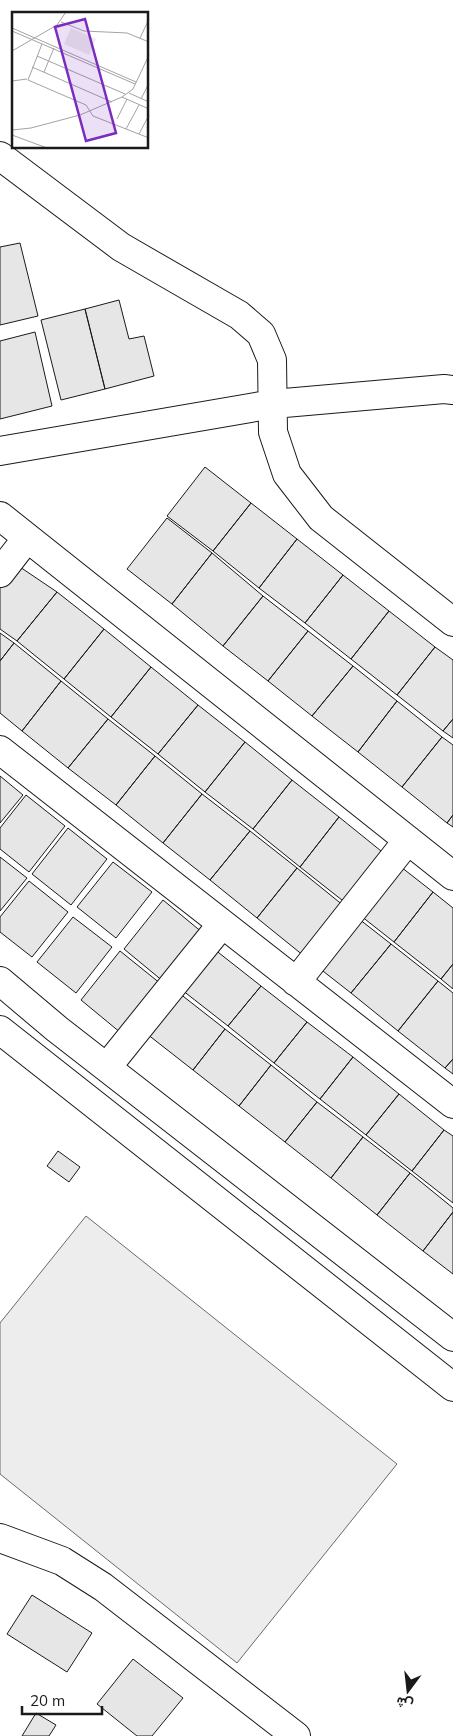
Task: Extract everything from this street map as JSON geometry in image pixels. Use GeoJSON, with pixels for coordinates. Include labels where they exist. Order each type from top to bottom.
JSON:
{"type":"FeatureCollection","features":[{"type":"Feature","properties":{"kind":"street"},"geometry":{"type":"LineString","coordinates":[[0,156],[120,247],[238,315],[261,334],[272,360],[273,432],[287,474],[321,518],[453,622]]}},
{"type":"Feature","properties":{"kind":"street"},"geometry":{"type":"LineString","coordinates":[[0,451],[274,404],[453,390]]}},
{"type":"Feature","properties":{"kind":"street"},"geometry":{"type":"LineString","coordinates":[[0,516],[453,876]]}},
{"type":"Feature","properties":{"kind":"street"},"geometry":{"type":"LineString","coordinates":[[0,573],[27,538]]}},
{"type":"Feature","properties":{"kind":"street"},"geometry":{"type":"LineString","coordinates":[[0,750],[453,1104]]}},
{"type":"Feature","properties":{"kind":"street"},"geometry":{"type":"LineString","coordinates":[[296,982],[408,840]]}},
{"type":"Feature","properties":{"kind":"street"},"geometry":{"type":"LineString","coordinates":[[107,1067],[222,924]]}},
{"type":"Feature","properties":{"kind":"street"},"geometry":{"type":"LineString","coordinates":[[0,981],[107,1067],[453,1337]]}},
{"type":"Feature","properties":{"kind":"street"},"geometry":{"type":"LineString","coordinates":[[0,1030],[453,1387]]}},
{"type":"Feature","properties":{"kind":"street"},"geometry":{"type":"LineString","coordinates":[[0,1538],[62,1561],[103,1587],[296,1736]]}},
{"type":"Feature","properties":{"kind":"shaded area"},"geometry":{"type":"Polygon","coordinates":[[[86,1216],[397,1464],[237,1663],[0,1474],[0,1323],[86,1216]]]}},
{"type":"Feature","properties":{"kind":"building"},"geometry":{"type":"Polygon","coordinates":[[[20,243],[38,316],[0,325],[0,247],[20,243]]]}},
{"type":"Feature","properties":{"kind":"building"},"geometry":{"type":"Polygon","coordinates":[[[119,300],[129,339],[144,336],[154,376],[105,389],[85,309],[119,300]]]}},
{"type":"Feature","properties":{"kind":"building"},"geometry":{"type":"Polygon","coordinates":[[[85,309],[105,389],[61,400],[41,320],[85,309]]]}},
{"type":"Feature","properties":{"kind":"building"},"geometry":{"type":"Polygon","coordinates":[[[35,332],[52,406],[0,419],[0,341],[35,332]]]}},
{"type":"Feature","properties":{"kind":"building"},"geometry":{"type":"Polygon","coordinates":[[[205,467],[251,503],[213,551],[167,516],[205,467]]]}},
{"type":"Feature","properties":{"kind":"building"},"geometry":{"type":"Polygon","coordinates":[[[251,503],[297,539],[259,588],[213,551],[251,503]]]}},
{"type":"Feature","properties":{"kind":"building"},"geometry":{"type":"Polygon","coordinates":[[[167,518],[212,553],[172,604],[127,569],[167,518]]]}},
{"type":"Feature","properties":{"kind":"building"},"geometry":{"type":"Polygon","coordinates":[[[297,539],[343,575],[305,623],[259,588],[297,539]]]}},
{"type":"Feature","properties":{"kind":"building"},"geometry":{"type":"Polygon","coordinates":[[[212,553],[263,596],[223,646],[172,604],[212,553]]]}},
{"type":"Feature","properties":{"kind":"building"},"geometry":{"type":"Polygon","coordinates":[[[17,565],[57,592],[17,641],[0,629],[0,588],[17,565]]]}},
{"type":"Feature","properties":{"kind":"building"},"geometry":{"type":"Polygon","coordinates":[[[343,575],[389,611],[351,659],[305,623],[343,575]]]}},
{"type":"Feature","properties":{"kind":"building"},"geometry":{"type":"Polygon","coordinates":[[[57,592],[104,629],[64,679],[17,641],[57,592]]]}},
{"type":"Feature","properties":{"kind":"building"},"geometry":{"type":"Polygon","coordinates":[[[263,596],[308,631],[268,681],[223,646],[263,596]]]}},
{"type":"Feature","properties":{"kind":"building"},"geometry":{"type":"Polygon","coordinates":[[[389,611],[435,647],[397,695],[351,659],[389,611]]]}},
{"type":"Feature","properties":{"kind":"building"},"geometry":{"type":"Polygon","coordinates":[[[104,629],[151,667],[111,717],[64,679],[104,629]]]}},
{"type":"Feature","properties":{"kind":"building"},"geometry":{"type":"Polygon","coordinates":[[[308,631],[353,666],[312,716],[268,681],[308,631]]]}},
{"type":"Feature","properties":{"kind":"building"},"geometry":{"type":"Polygon","coordinates":[[[0,633],[14,643],[0,661],[0,633]]]}},
{"type":"Feature","properties":{"kind":"building"},"geometry":{"type":"Polygon","coordinates":[[[14,643],[61,681],[22,731],[0,713],[0,661],[14,643]]]}},
{"type":"Feature","properties":{"kind":"building"},"geometry":{"type":"Polygon","coordinates":[[[435,647],[453,660],[453,719],[443,731],[397,695],[435,647]]]}},
{"type":"Feature","properties":{"kind":"building"},"geometry":{"type":"Polygon","coordinates":[[[353,666],[397,701],[358,752],[312,716],[353,666]]]}},
{"type":"Feature","properties":{"kind":"building"},"geometry":{"type":"Polygon","coordinates":[[[151,667],[198,705],[158,754],[111,717],[151,667]]]}},
{"type":"Feature","properties":{"kind":"building"},"geometry":{"type":"Polygon","coordinates":[[[61,681],[108,719],[68,768],[22,731],[61,681]]]}},
{"type":"Feature","properties":{"kind":"building"},"geometry":{"type":"Polygon","coordinates":[[[397,701],[442,737],[402,787],[358,752],[397,701]]]}},
{"type":"Feature","properties":{"kind":"building"},"geometry":{"type":"Polygon","coordinates":[[[198,705],[245,742],[205,792],[158,754],[198,705]]]}},
{"type":"Feature","properties":{"kind":"building"},"geometry":{"type":"Polygon","coordinates":[[[108,719],[155,756],[116,805],[68,768],[108,719]]]}},
{"type":"Feature","properties":{"kind":"building"},"geometry":{"type":"Polygon","coordinates":[[[453,719],[453,738],[443,731],[453,719]]]}},
{"type":"Feature","properties":{"kind":"building"},"geometry":{"type":"Polygon","coordinates":[[[442,737],[453,745],[453,815],[447,823],[402,787],[442,737]]]}},
{"type":"Feature","properties":{"kind":"building"},"geometry":{"type":"Polygon","coordinates":[[[245,742],[292,780],[253,829],[205,792],[245,742]]]}},
{"type":"Feature","properties":{"kind":"building"},"geometry":{"type":"Polygon","coordinates":[[[155,756],[202,794],[163,843],[116,805],[155,756]]]}},
{"type":"Feature","properties":{"kind":"building"},"geometry":{"type":"Polygon","coordinates":[[[0,776],[23,795],[0,823],[0,776]]]}},
{"type":"Feature","properties":{"kind":"building"},"geometry":{"type":"Polygon","coordinates":[[[292,780],[339,817],[300,867],[253,829],[292,780]]]}},
{"type":"Feature","properties":{"kind":"building"},"geometry":{"type":"Polygon","coordinates":[[[202,794],[250,831],[210,880],[163,843],[202,794]]]}},
{"type":"Feature","properties":{"kind":"building"},"geometry":{"type":"Polygon","coordinates":[[[26,795],[65,826],[29,872],[0,849],[0,828],[26,795]]]}},
{"type":"Feature","properties":{"kind":"building"},"geometry":{"type":"Polygon","coordinates":[[[453,815],[453,827],[447,823],[453,815]]]}},
{"type":"Feature","properties":{"kind":"building"},"geometry":{"type":"Polygon","coordinates":[[[339,817],[386,855],[347,904],[300,867],[339,817]]]}},
{"type":"Feature","properties":{"kind":"building"},"geometry":{"type":"Polygon","coordinates":[[[68,828],[107,859],[71,905],[32,874],[68,828]]]}},
{"type":"Feature","properties":{"kind":"building"},"geometry":{"type":"Polygon","coordinates":[[[250,831],[297,868],[257,918],[210,880],[250,831]]]}},
{"type":"Feature","properties":{"kind":"building"},"geometry":{"type":"Polygon","coordinates":[[[0,857],[27,878],[0,911],[0,857]]]}},
{"type":"Feature","properties":{"kind":"building"},"geometry":{"type":"Polygon","coordinates":[[[113,862],[152,892],[116,938],[77,907],[113,862]]]}},
{"type":"Feature","properties":{"kind":"building"},"geometry":{"type":"Polygon","coordinates":[[[401,867],[433,892],[394,942],[361,916],[401,867]]]}},
{"type":"Feature","properties":{"kind":"building"},"geometry":{"type":"Polygon","coordinates":[[[297,868],[344,906],[304,956],[257,918],[297,868]]]}},
{"type":"Feature","properties":{"kind":"building"},"geometry":{"type":"Polygon","coordinates":[[[29,881],[68,912],[32,957],[0,932],[0,917],[29,881]]]}},
{"type":"Feature","properties":{"kind":"building"},"geometry":{"type":"Polygon","coordinates":[[[433,892],[453,908],[453,964],[441,979],[394,942],[433,892]]]}},
{"type":"Feature","properties":{"kind":"building"},"geometry":{"type":"Polygon","coordinates":[[[163,900],[203,933],[164,982],[124,949],[163,900]]]}},
{"type":"Feature","properties":{"kind":"building"},"geometry":{"type":"Polygon","coordinates":[[[73,917],[112,947],[76,993],[37,962],[73,917]]]}},
{"type":"Feature","properties":{"kind":"building"},"geometry":{"type":"Polygon","coordinates":[[[359,919],[391,944],[351,993],[319,968],[359,919]]]}},
{"type":"Feature","properties":{"kind":"building"},"geometry":{"type":"Polygon","coordinates":[[[391,944],[438,981],[398,1031],[351,993],[391,944]]]}},
{"type":"Feature","properties":{"kind":"building"},"geometry":{"type":"Polygon","coordinates":[[[214,949],[261,986],[228,1026],[182,990],[214,949]]]}},
{"type":"Feature","properties":{"kind":"building"},"geometry":{"type":"Polygon","coordinates":[[[120,951],[161,984],[121,1033],[81,1000],[120,951]]]}},
{"type":"Feature","properties":{"kind":"building"},"geometry":{"type":"Polygon","coordinates":[[[453,964],[453,989],[441,979],[453,964]]]}},
{"type":"Feature","properties":{"kind":"building"},"geometry":{"type":"Polygon","coordinates":[[[438,981],[453,993],[453,1059],[445,1068],[398,1031],[438,981]]]}},
{"type":"Feature","properties":{"kind":"building"},"geometry":{"type":"Polygon","coordinates":[[[261,986],[307,1022],[274,1063],[228,1026],[261,986]]]}},
{"type":"Feature","properties":{"kind":"building"},"geometry":{"type":"Polygon","coordinates":[[[179,993],[225,1029],[193,1070],[147,1034],[179,993]]]}},
{"type":"Feature","properties":{"kind":"building"},"geometry":{"type":"Polygon","coordinates":[[[307,1022],[353,1057],[320,1099],[274,1063],[307,1022]]]}},
{"type":"Feature","properties":{"kind":"building"},"geometry":{"type":"Polygon","coordinates":[[[225,1029],[271,1065],[239,1106],[193,1070],[225,1029]]]}},
{"type":"Feature","properties":{"kind":"building"},"geometry":{"type":"Polygon","coordinates":[[[353,1057],[399,1094],[366,1135],[320,1099],[353,1057]]]}},
{"type":"Feature","properties":{"kind":"building"},"geometry":{"type":"Polygon","coordinates":[[[453,1059],[453,1074],[445,1068],[453,1059]]]}},
{"type":"Feature","properties":{"kind":"building"},"geometry":{"type":"Polygon","coordinates":[[[271,1065],[317,1102],[285,1142],[239,1106],[271,1065]]]}},
{"type":"Feature","properties":{"kind":"building"},"geometry":{"type":"Polygon","coordinates":[[[399,1094],[444,1130],[412,1171],[366,1135],[399,1094]]]}},
{"type":"Feature","properties":{"kind":"building"},"geometry":{"type":"Polygon","coordinates":[[[317,1102],[363,1137],[331,1178],[285,1142],[317,1102]]]}},
{"type":"Feature","properties":{"kind":"building"},"geometry":{"type":"Polygon","coordinates":[[[444,1130],[453,1136],[453,1203],[412,1171],[444,1130]]]}},
{"type":"Feature","properties":{"kind":"building"},"geometry":{"type":"Polygon","coordinates":[[[363,1137],[410,1173],[377,1215],[331,1178],[363,1137]]]}},
{"type":"Feature","properties":{"kind":"building"},"geometry":{"type":"Polygon","coordinates":[[[58,1151],[80,1167],[69,1182],[47,1166],[58,1151]]]}},
{"type":"Feature","properties":{"kind":"building"},"geometry":{"type":"Polygon","coordinates":[[[410,1173],[453,1208],[453,1212],[423,1251],[377,1215],[410,1173]]]}},
{"type":"Feature","properties":{"kind":"building"},"geometry":{"type":"Polygon","coordinates":[[[453,1212],[453,1274],[423,1251],[453,1212]]]}},
{"type":"Feature","properties":{"kind":"building"},"geometry":{"type":"Polygon","coordinates":[[[32,1595],[92,1633],[67,1672],[7,1634],[32,1595]]]}},
{"type":"Feature","properties":{"kind":"building"},"geometry":{"type":"Polygon","coordinates":[[[133,1659],[183,1698],[152,1736],[137,1736],[97,1704],[133,1659]]]}},
{"type":"Feature","properties":{"kind":"building"},"geometry":{"type":"Polygon","coordinates":[[[36,1713],[56,1725],[49,1736],[22,1736],[36,1713]]]}}]}
